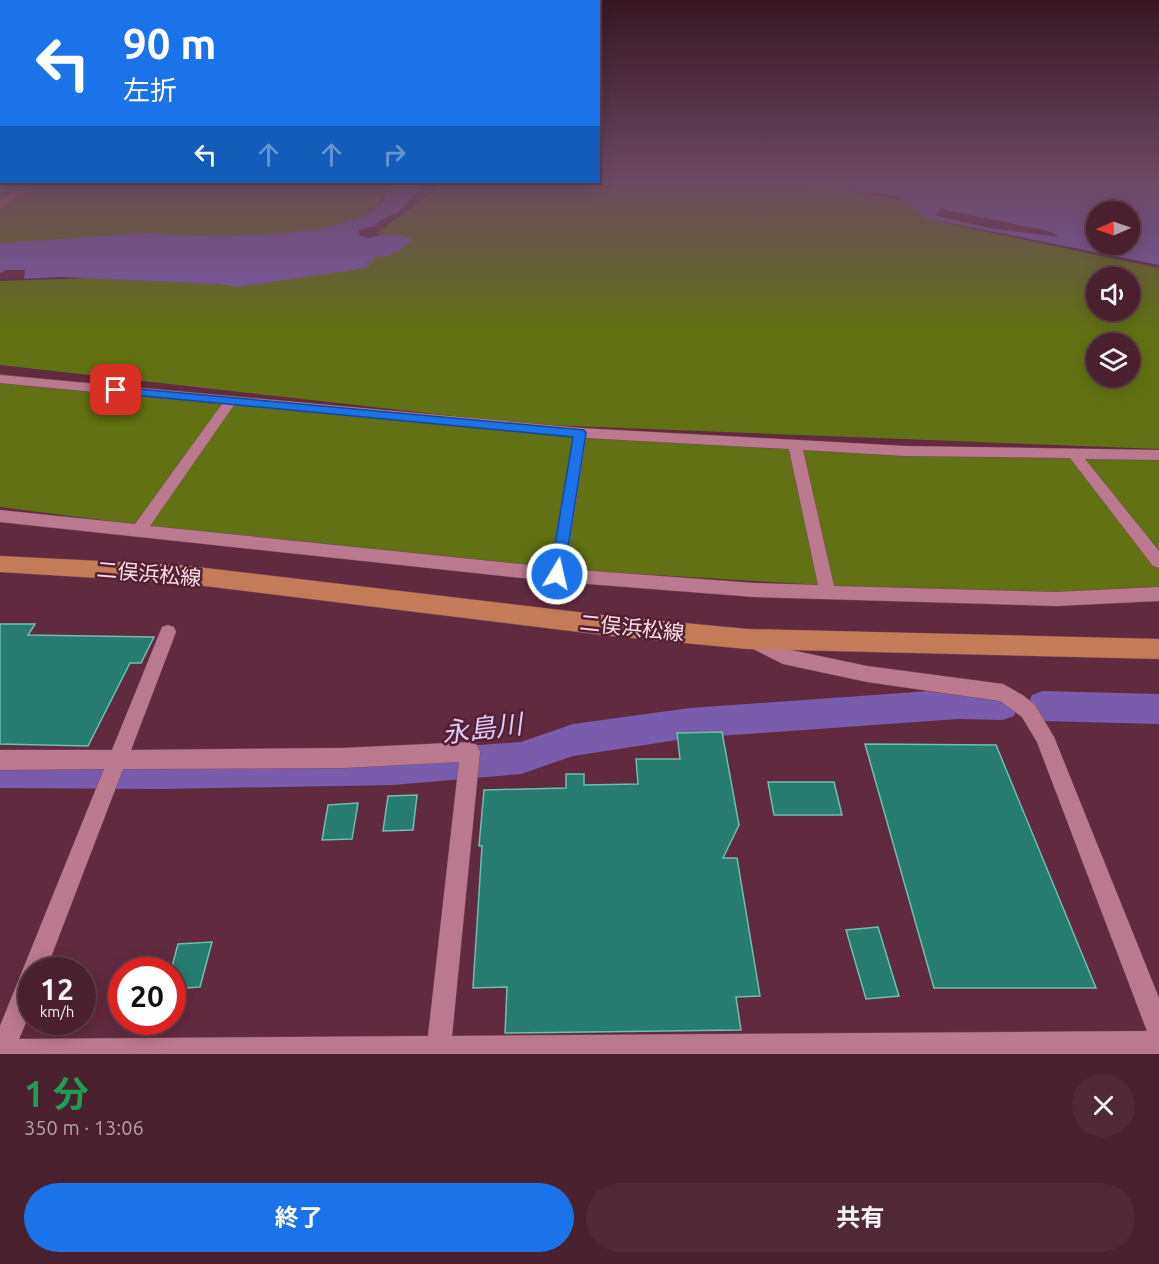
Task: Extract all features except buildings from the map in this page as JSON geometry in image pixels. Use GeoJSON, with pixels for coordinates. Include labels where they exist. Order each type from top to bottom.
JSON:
{"type":"FeatureCollection","features":[{"type":"Feature","properties":{"kind":"main road","name":"二俣浜松線"},"geometry":{"type":"LineString","coordinates":[[0,564],[180,574],[611,626],[747,639],[1159,649]]}},
{"type":"Feature","properties":{"kind":"street"},"geometry":{"type":"LineString","coordinates":[[0,379],[580,433],[795,446],[1159,455]]}},
{"type":"Feature","properties":{"kind":"street"},"geometry":{"type":"LineString","coordinates":[[138,531],[231,400]]}},
{"type":"Feature","properties":{"kind":"street"},"geometry":{"type":"LineString","coordinates":[[557,574],[580,433]]}},
{"type":"Feature","properties":{"kind":"street"},"geometry":{"type":"LineString","coordinates":[[795,446],[828,593]]}},
{"type":"Feature","properties":{"kind":"street"},"geometry":{"type":"LineString","coordinates":[[1075,454],[1159,562]]}},
{"type":"Feature","properties":{"kind":"street"},"geometry":{"type":"LineString","coordinates":[[0,516],[557,574],[754,590],[1056,598],[1159,594]]}},
{"type":"Feature","properties":{"kind":"street"},"geometry":{"type":"LineString","coordinates":[[39,957],[168,632]]}},
{"type":"Feature","properties":{"kind":"street"},"geometry":{"type":"LineString","coordinates":[[747,639],[783,656],[856,671],[1003,693],[1033,714],[1045,737],[1159,1029]]}},
{"type":"Feature","properties":{"kind":"street"},"geometry":{"type":"LineString","coordinates":[[0,760],[343,758],[469,762],[439,1051]]}},
{"type":"Feature","properties":{"kind":"street"},"geometry":{"type":"LineString","coordinates":[[18,1011],[1,1053],[921,1049],[1159,1043]]}},
{"type":"Feature","properties":{"kind":"green space"},"geometry":{"type":"Polygon","coordinates":[[[0,232],[314,232],[223,245],[134,234],[0,255],[0,232]]]}},
{"type":"Feature","properties":{"kind":"green space"},"geometry":{"type":"Polygon","coordinates":[[[378,232],[989,232],[1086,253],[1086,255],[1097,255],[1159,268],[1159,449],[546,425],[836,447],[1159,453],[1159,593],[1056,599],[421,561],[0,507],[0,374],[288,406],[497,421],[0,365],[0,281],[92,278],[253,285],[412,240],[376,234],[378,232]]]}},
{"type":"Feature","properties":{"kind":"shaded area"},"geometry":{"type":"Polygon","coordinates":[[[359,232],[360,235],[368,238],[397,235],[414,240],[391,255],[373,257],[374,261],[366,263],[371,266],[237,287],[220,284],[60,277],[24,279],[25,270],[6,270],[0,273],[0,243],[147,233],[359,232]]]}},
{"type":"Feature","properties":{"kind":"shaded area"},"geometry":{"type":"Polygon","coordinates":[[[996,232],[1022,232],[1060,237],[1050,232],[1086,232],[1086,250],[996,232]]]}},
{"type":"Feature","properties":{"kind":"shaded area"},"geometry":{"type":"Polygon","coordinates":[[[1140,232],[1159,232],[1159,265],[1109,255],[1140,255],[1140,232]]]}},
{"type":"Feature","properties":{"kind":"waterway","name":"永島川"},"geometry":{"type":"LineString","coordinates":[[0,771],[161,772],[393,768],[521,758],[573,740],[690,723],[958,704],[1003,705]]}},
{"type":"Feature","properties":{"kind":"waterway","name":"永島川"},"geometry":{"type":"LineString","coordinates":[[1043,706],[1159,709]]}},
{"type":"Feature","properties":{"kind":"route"},"geometry":{"type":"LineString","coordinates":[[116,390],[580,433],[557,574]]}}]}
